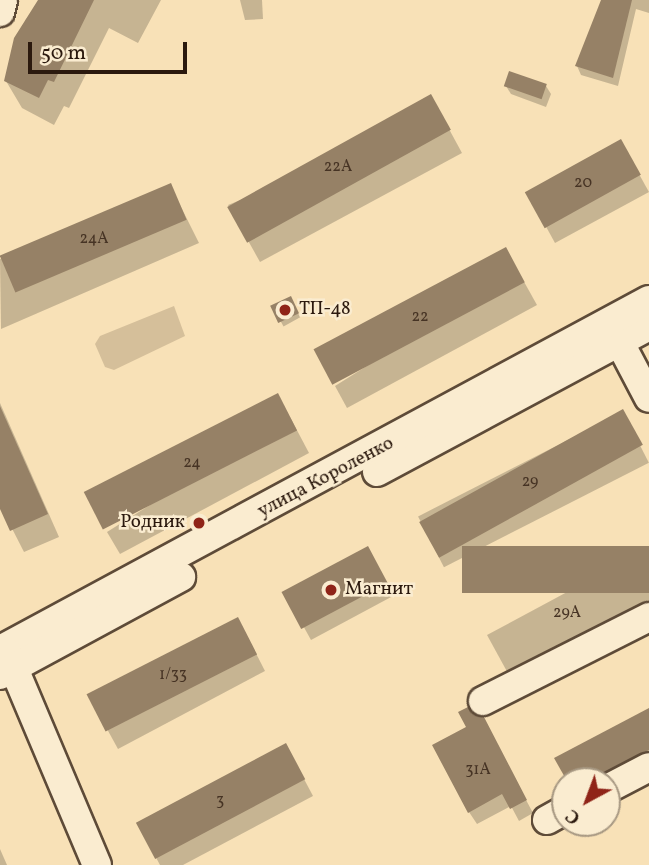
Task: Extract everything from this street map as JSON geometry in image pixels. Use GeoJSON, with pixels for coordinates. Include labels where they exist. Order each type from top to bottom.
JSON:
{"type":"FeatureCollection","features":[{"type":"Feature","properties":{"kind":"street"},"geometry":{"type":"LineString","coordinates":[[0,12],[4,0]]}},
{"type":"Feature","properties":{"kind":"street","name":"улица Короленко"},"geometry":{"type":"LineString","coordinates":[[4,656],[614,332],[649,300]]}},
{"type":"Feature","properties":{"kind":"street","name":"улица Короленко"},"geometry":{"type":"LineString","coordinates":[[614,332],[649,326]]}},
{"type":"Feature","properties":{"kind":"street"},"geometry":{"type":"LineString","coordinates":[[614,332],[649,398]]}},
{"type":"Feature","properties":{"kind":"street"},"geometry":{"type":"LineString","coordinates":[[483,701],[649,617]]}},
{"type":"Feature","properties":{"kind":"street"},"geometry":{"type":"LineString","coordinates":[[4,656],[97,865]]}},
{"type":"Feature","properties":{"kind":"street"},"geometry":{"type":"LineString","coordinates":[[621,782],[649,767]]}},
{"type":"Feature","properties":{"kind":"shaded area"},"geometry":{"type":"Polygon","coordinates":[[[174,306],[185,336],[114,370],[105,367],[95,344],[100,336],[174,306]]]}},
{"type":"Feature","properties":{"kind":"building"},"geometry":{"type":"Polygon","coordinates":[[[38,0],[94,0],[54,82],[48,80],[39,98],[4,81],[14,38],[38,0]]]}},
{"type":"Feature","properties":{"kind":"building"},"geometry":{"type":"Polygon","coordinates":[[[601,0],[632,0],[613,78],[575,66],[601,0]]]}},
{"type":"Feature","properties":{"kind":"building"},"geometry":{"type":"Polygon","coordinates":[[[509,71],[547,84],[542,99],[504,86],[509,71]]]}},
{"type":"Feature","properties":{"kind":"building"},"geometry":{"type":"Polygon","coordinates":[[[431,94],[451,130],[247,243],[227,207],[431,94]]]}},
{"type":"Feature","properties":{"kind":"building"},"geometry":{"type":"Polygon","coordinates":[[[621,139],[641,175],[545,228],[525,192],[621,139]]]}},
{"type":"Feature","properties":{"kind":"building"},"geometry":{"type":"Polygon","coordinates":[[[171,183],[187,220],[15,292],[0,256],[171,183]]]}},
{"type":"Feature","properties":{"kind":"building"},"geometry":{"type":"Polygon","coordinates":[[[506,247],[525,282],[332,385],[314,349],[506,247]]]}},
{"type":"Feature","properties":{"kind":"building","name":"ТП-48"},"geometry":{"type":"Polygon","coordinates":[[[291,296],[299,313],[278,323],[270,306],[291,296]]]}},
{"type":"Feature","properties":{"kind":"building"},"geometry":{"type":"Polygon","coordinates":[[[278,393],[297,430],[103,529],[84,492],[278,393]]]}},
{"type":"Feature","properties":{"kind":"building"},"geometry":{"type":"Polygon","coordinates":[[[0,406],[48,514],[10,531],[0,509],[0,406]]]}},
{"type":"Feature","properties":{"kind":"building"},"geometry":{"type":"Polygon","coordinates":[[[623,409],[643,445],[439,558],[419,522],[623,409]]]}},
{"type":"Feature","properties":{"kind":"building","name":"Магнит"},"geometry":{"type":"Polygon","coordinates":[[[368,546],[388,583],[301,629],[281,592],[368,546]]]}},
{"type":"Feature","properties":{"kind":"building"},"geometry":{"type":"Polygon","coordinates":[[[462,546],[649,546],[649,593],[462,593],[462,546]]]}},
{"type":"Feature","properties":{"kind":"building"},"geometry":{"type":"Polygon","coordinates":[[[238,617],[257,654],[106,732],[87,694],[238,617]]]}},
{"type":"Feature","properties":{"kind":"building"},"geometry":{"type":"Polygon","coordinates":[[[468,707],[484,717],[527,800],[510,809],[502,794],[468,813],[432,745],[466,727],[458,712],[468,707]]]}},
{"type":"Feature","properties":{"kind":"building"},"geometry":{"type":"Polygon","coordinates":[[[649,708],[649,750],[618,767],[559,767],[554,758],[649,708]]]}},
{"type":"Feature","properties":{"kind":"building"},"geometry":{"type":"Polygon","coordinates":[[[286,743],[305,779],[155,859],[136,823],[286,743]]]}},
{"type":"Feature","properties":{"kind":"place","name":"ТП-48"},"geometry":{"type":"Point","coordinates":[285,310]}},
{"type":"Feature","properties":{"kind":"place","name":"Родник"},"geometry":{"type":"Point","coordinates":[199,523]}},
{"type":"Feature","properties":{"kind":"place","name":"Магнит"},"geometry":{"type":"Point","coordinates":[331,590]}}]}
